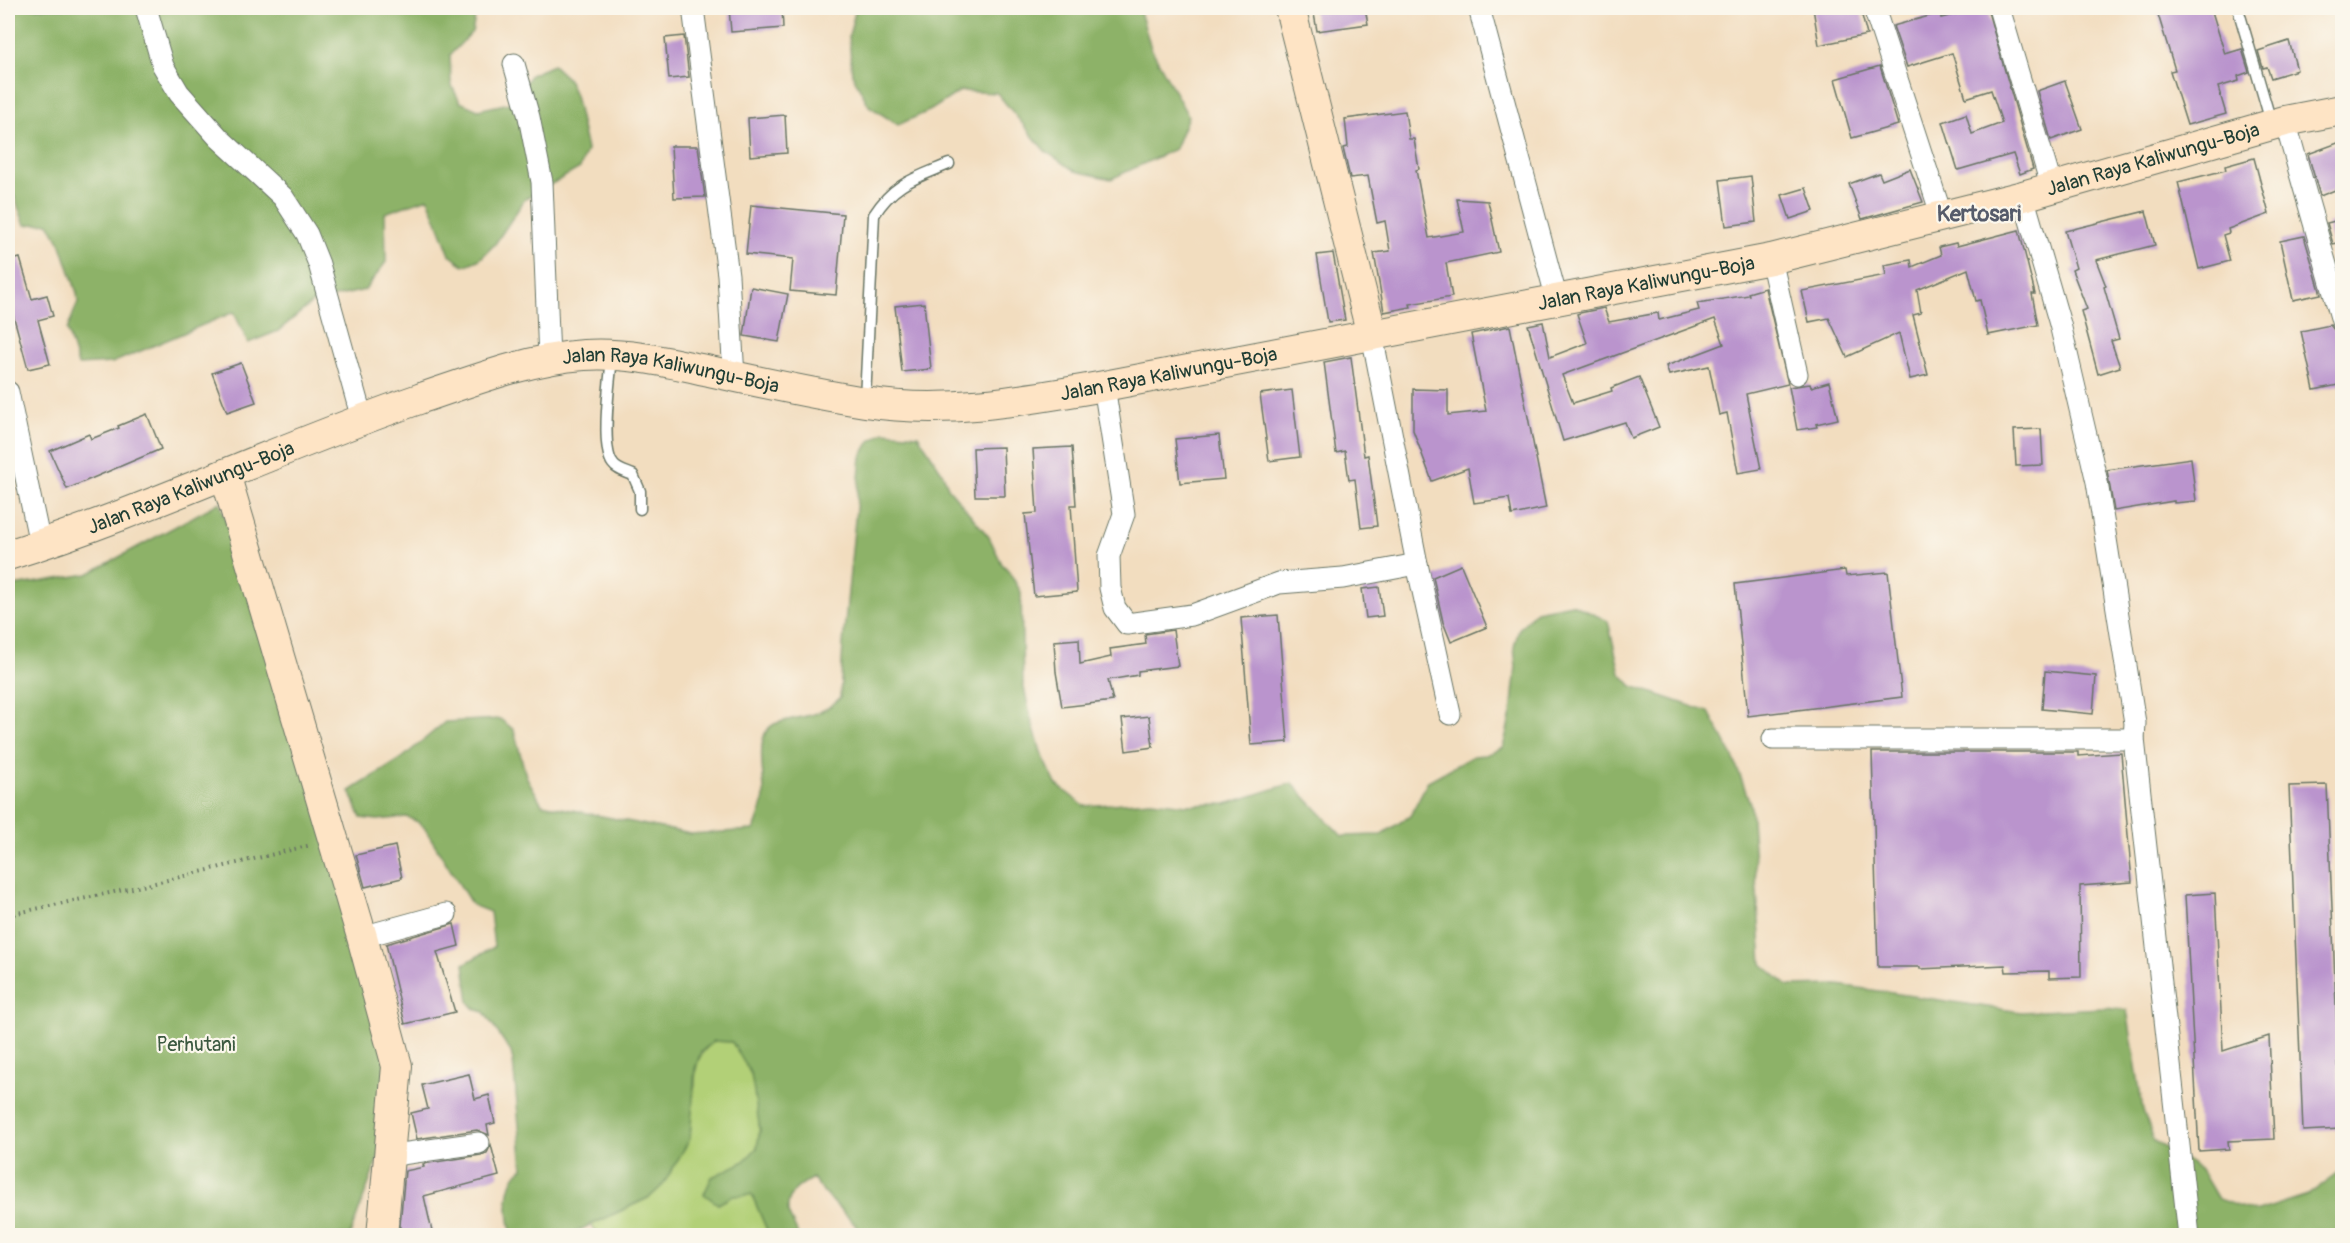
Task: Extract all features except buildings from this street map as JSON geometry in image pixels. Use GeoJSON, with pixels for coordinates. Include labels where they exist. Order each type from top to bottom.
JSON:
{"type":"FeatureCollection","features":[{"type":"Feature","properties":{"kind":"main road"},"geometry":{"type":"LineString","coordinates":[[1290,8],[1372,335]]}},
{"type":"Feature","properties":{"kind":"main road","name":"Jalan Raya Kaliwungu-Boja"},"geometry":{"type":"LineString","coordinates":[[8,555],[225,474],[362,419],[549,358],[612,355],[658,360],[864,402],[908,408],[945,408],[1006,402],[1104,386],[1771,259],[2023,196],[2279,123],[2343,110]]}},
{"type":"Feature","properties":{"kind":"main road"},"geometry":{"type":"LineString","coordinates":[[225,474],[362,937],[396,1066],[395,1108],[387,1156],[382,1236]]}},
{"type":"Feature","properties":{"kind":"street"},"geometry":{"type":"LineString","coordinates":[[146,8],[163,66],[179,93],[219,138],[283,197],[307,234],[319,264],[362,419]]}},
{"type":"Feature","properties":{"kind":"street"},"geometry":{"type":"LineString","coordinates":[[693,8],[728,275],[734,377]]}},
{"type":"Feature","properties":{"kind":"street"},"geometry":{"type":"LineString","coordinates":[[1479,8],[1557,300]]}},
{"type":"Feature","properties":{"kind":"street"},"geometry":{"type":"LineString","coordinates":[[1874,8],[1942,217]]}},
{"type":"Feature","properties":{"kind":"street"},"geometry":{"type":"LineString","coordinates":[[1999,8],[2052,188]]}},
{"type":"Feature","properties":{"kind":"street"},"geometry":{"type":"LineString","coordinates":[[514,64],[529,117],[542,182],[549,358]]}},
{"type":"Feature","properties":{"kind":"street"},"geometry":{"type":"LineString","coordinates":[[2279,123],[2343,321]]}},
{"type":"Feature","properties":{"kind":"street"},"geometry":{"type":"LineString","coordinates":[[2023,196],[2060,324],[2097,482],[2135,723],[2134,739],[2189,1236]]}},
{"type":"Feature","properties":{"kind":"street"},"geometry":{"type":"LineString","coordinates":[[1771,259],[1797,374]]}},
{"type":"Feature","properties":{"kind":"street"},"geometry":{"type":"LineString","coordinates":[[1372,335],[1417,564],[1450,714]]}},
{"type":"Feature","properties":{"kind":"street"},"geometry":{"type":"LineString","coordinates":[[1104,386],[1124,514],[1109,556],[1110,588],[1115,608],[1127,624],[1192,615],[1279,583],[1342,578],[1417,564]]}},
{"type":"Feature","properties":{"kind":"street"},"geometry":{"type":"LineString","coordinates":[[8,392],[40,544]]}},
{"type":"Feature","properties":{"kind":"street"},"geometry":{"type":"LineString","coordinates":[[1773,739],[2134,739]]}},
{"type":"Feature","properties":{"kind":"street"},"geometry":{"type":"LineString","coordinates":[[362,937],[446,914]]}},
{"type":"Feature","properties":{"kind":"street"},"geometry":{"type":"LineString","coordinates":[[387,1156],[479,1143]]}},
{"type":"Feature","properties":{"kind":"lane"},"geometry":{"type":"LineString","coordinates":[[2239,12],[2279,123]]}},
{"type":"Feature","properties":{"kind":"lane"},"geometry":{"type":"LineString","coordinates":[[864,402],[874,215],[885,197],[899,185],[949,164]]}},
{"type":"Feature","properties":{"kind":"lane"},"geometry":{"type":"LineString","coordinates":[[612,355],[606,414],[610,460],[614,466],[633,475],[640,490],[640,509]]}},
{"type":"Feature","properties":{"kind":"path"},"geometry":{"type":"LineString","coordinates":[[8,915],[151,884],[332,839]]}},
{"type":"Feature","properties":{"kind":"green space"},"geometry":{"type":"Polygon","coordinates":[[[8,8],[477,8],[472,32],[450,55],[451,84],[460,102],[478,110],[514,102],[530,75],[553,65],[568,79],[575,95],[587,150],[580,168],[525,199],[495,244],[480,259],[464,266],[450,255],[428,198],[385,213],[386,262],[365,290],[313,302],[278,331],[248,343],[234,312],[112,363],[78,365],[67,330],[78,302],[77,293],[61,245],[49,223],[25,225],[8,180],[8,8]]]}},
{"type":"Feature","properties":{"kind":"green space"},"geometry":{"type":"Polygon","coordinates":[[[856,8],[1139,8],[1151,48],[1188,116],[1175,149],[1111,179],[1075,171],[1045,151],[997,93],[960,91],[931,110],[898,125],[869,106],[852,74],[849,36],[856,8]]]}},
{"type":"Feature","properties":{"kind":"green space"},"geometry":{"type":"Polygon","coordinates":[[[884,432],[918,435],[942,472],[949,489],[989,537],[1002,564],[1021,592],[1023,683],[1031,719],[1041,752],[1056,784],[1084,806],[1151,801],[1187,805],[1226,804],[1292,783],[1342,836],[1381,835],[1410,816],[1428,781],[1473,756],[1485,755],[1503,748],[1511,714],[1516,666],[1514,647],[1519,629],[1536,611],[1572,604],[1608,621],[1620,673],[1632,686],[1709,712],[1734,759],[1751,806],[1762,964],[1788,986],[1838,985],[2021,1012],[2104,1008],[2127,1010],[2143,1110],[2154,1141],[2201,1170],[2218,1199],[2255,1212],[2308,1195],[2342,1170],[2342,1235],[864,1236],[813,1178],[798,1187],[789,1200],[788,1212],[798,1235],[766,1235],[767,1230],[752,1195],[733,1196],[718,1204],[704,1194],[712,1177],[743,1162],[757,1148],[760,1130],[751,1074],[732,1042],[714,1041],[701,1052],[695,1069],[690,1139],[663,1185],[650,1197],[569,1235],[512,1235],[508,1209],[509,1190],[517,1174],[523,1168],[513,1061],[511,1052],[484,1012],[475,1009],[469,1002],[464,964],[494,947],[490,912],[472,905],[424,827],[406,817],[378,820],[361,818],[350,791],[401,759],[445,722],[500,719],[514,730],[526,776],[542,804],[691,834],[754,830],[764,799],[762,744],[769,728],[777,723],[818,713],[840,698],[861,457],[870,441],[884,432]]]}},
{"type":"Feature","properties":{"kind":"green space","name":"Perhutani"},"geometry":{"type":"Polygon","coordinates":[[[220,502],[406,1082],[350,1235],[8,1236],[8,587],[88,574],[220,502]]]}},
{"type":"Feature","properties":{"kind":"green space"},"geometry":{"type":"Polygon","coordinates":[[[714,1041],[732,1042],[746,1062],[753,1082],[759,1124],[758,1143],[752,1154],[736,1166],[712,1177],[718,1204],[733,1195],[752,1195],[767,1230],[766,1235],[598,1235],[591,1225],[650,1197],[695,1086],[698,1060],[714,1041]]]}},
{"type":"Feature","properties":{"kind":"district","name":"Kertosari"},"geometry":{"type":"Point","coordinates":[1979,213]}}]}
